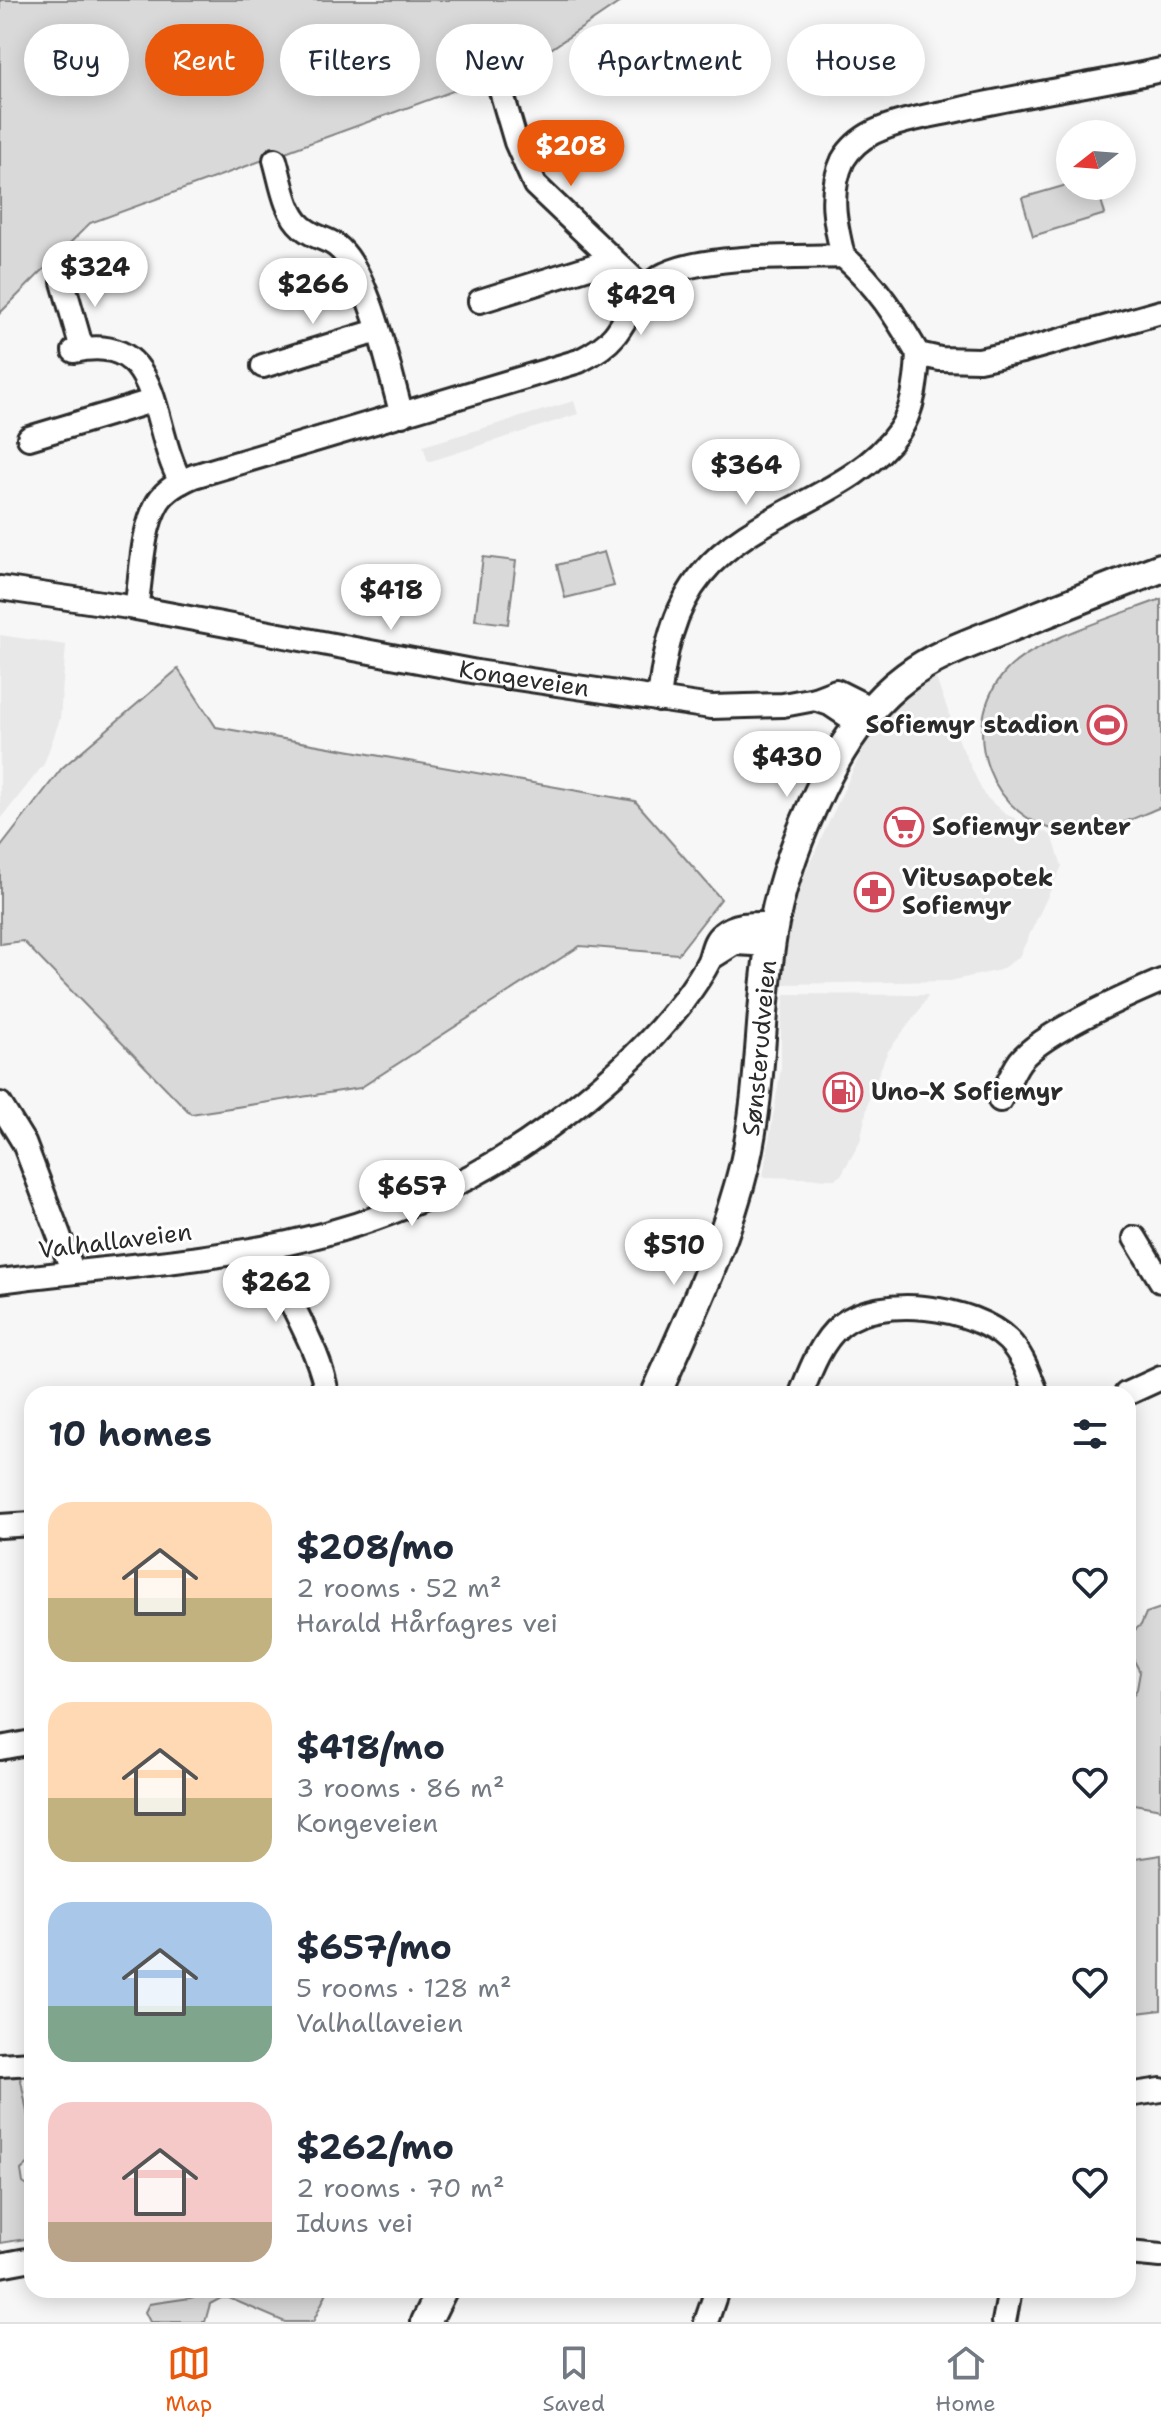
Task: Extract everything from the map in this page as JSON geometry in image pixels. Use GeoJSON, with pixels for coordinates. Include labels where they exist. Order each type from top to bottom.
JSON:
{"type":"FeatureCollection","features":[{"type":"Feature","properties":{"kind":"main road"},"geometry":{"type":"LineString","coordinates":[[866,716],[911,673],[949,652],[1161,568]]}},
{"type":"Feature","properties":{"kind":"main road","name":"Sønsterudveien"},"geometry":{"type":"LineString","coordinates":[[659,1386],[717,1251],[745,1163],[755,1102],[772,935],[790,866],[812,807],[839,753],[866,716]]}},
{"type":"Feature","properties":{"kind":"main road"},"geometry":{"type":"LineString","coordinates":[[426,2322],[438,2298]]}},
{"type":"Feature","properties":{"kind":"street"},"geometry":{"type":"LineString","coordinates":[[659,700],[665,652],[682,602],[702,573],[756,528],[873,461],[901,429],[914,394],[918,354],[892,309],[866,276],[843,256],[835,224],[833,192],[844,159],[857,143],[896,123],[1161,70]]}},
{"type":"Feature","properties":{"kind":"street"},"geometry":{"type":"LineString","coordinates":[[503,96],[516,142],[535,185],[645,290]]}},
{"type":"Feature","properties":{"kind":"street"},"geometry":{"type":"LineString","coordinates":[[275,160],[287,202],[296,220],[305,229],[334,242],[348,258],[363,285],[402,415]]}},
{"type":"Feature","properties":{"kind":"street"},"geometry":{"type":"LineString","coordinates":[[286,243],[305,229]]}},
{"type":"Feature","properties":{"kind":"street"},"geometry":{"type":"LineString","coordinates":[[136,608],[149,524],[159,501],[181,482],[589,356],[614,336],[655,280],[675,270],[715,260],[843,256]]}},
{"type":"Feature","properties":{"kind":"street"},"geometry":{"type":"LineString","coordinates":[[480,301],[612,260]]}},
{"type":"Feature","properties":{"kind":"street"},"geometry":{"type":"LineString","coordinates":[[63,282],[78,350],[105,347],[118,350],[132,358],[144,376],[170,461],[181,482]]}},
{"type":"Feature","properties":{"kind":"street"},"geometry":{"type":"LineString","coordinates":[[918,354],[940,359],[979,360],[1161,312]]}},
{"type":"Feature","properties":{"kind":"street"},"geometry":{"type":"LineString","coordinates":[[263,366],[377,331]]}},
{"type":"Feature","properties":{"kind":"street"},"geometry":{"type":"LineString","coordinates":[[29,438],[152,401]]}},
{"type":"Feature","properties":{"kind":"street","name":"Kongeveien"},"geometry":{"type":"LineString","coordinates":[[0,588],[136,608],[477,672],[711,707],[770,706],[815,699],[831,691],[840,692],[866,716]]}},
{"type":"Feature","properties":{"kind":"street","name":"Valhallaveien"},"geometry":{"type":"LineString","coordinates":[[0,1281],[270,1246],[359,1223],[421,1200],[461,1182],[531,1140],[591,1094],[640,1049],[680,1005],[710,958],[715,941],[730,928],[748,924],[772,935]]}},
{"type":"Feature","properties":{"kind":"street"},"geometry":{"type":"LineString","coordinates":[[1000,1100],[1020,1061],[1043,1042],[1084,1018],[1161,981]]}},
{"type":"Feature","properties":{"kind":"street"},"geometry":{"type":"LineString","coordinates":[[0,1104],[24,1143],[73,1272]]}},
{"type":"Feature","properties":{"kind":"street"},"geometry":{"type":"LineString","coordinates":[[1135,1238],[1161,1281]]}},
{"type":"Feature","properties":{"kind":"street"},"geometry":{"type":"LineString","coordinates":[[270,1246],[279,1276],[315,1353],[325,1386]]}},
{"type":"Feature","properties":{"kind":"street"},"geometry":{"type":"LineString","coordinates":[[804,1386],[830,1336],[842,1324],[890,1307],[924,1308],[958,1315],[991,1327],[1008,1340],[1021,1357],[1034,1386]]}},
{"type":"Feature","properties":{"kind":"street"},"geometry":{"type":"LineString","coordinates":[[1136,1389],[1161,1378]]}},
{"type":"Feature","properties":{"kind":"street"},"geometry":{"type":"LineString","coordinates":[[0,1526],[24,1524]]}},
{"type":"Feature","properties":{"kind":"street"},"geometry":{"type":"LineString","coordinates":[[0,1748],[24,1744]]}},
{"type":"Feature","properties":{"kind":"street"},"geometry":{"type":"LineString","coordinates":[[0,2065],[24,2064]]}},
{"type":"Feature","properties":{"kind":"street"},"geometry":{"type":"LineString","coordinates":[[1136,2094],[1161,2090]]}},
{"type":"Feature","properties":{"kind":"street"},"geometry":{"type":"LineString","coordinates":[[1136,2254],[1161,2256]]}},
{"type":"Feature","properties":{"kind":"street"},"geometry":{"type":"LineString","coordinates":[[0,2265],[24,2260]]}},
{"type":"Feature","properties":{"kind":"street"},"geometry":{"type":"LineString","coordinates":[[706,2322],[714,2298]]}},
{"type":"Feature","properties":{"kind":"street"},"geometry":{"type":"LineString","coordinates":[[1004,2322],[1008,2298]]}},
{"type":"Feature","properties":{"kind":"shaded area"},"geometry":{"type":"Polygon","coordinates":[[[0,0],[623,0],[588,24],[569,24],[569,37],[553,47],[553,24],[436,24],[436,96],[439,96],[90,223],[0,313],[0,0]]]}},
{"type":"Feature","properties":{"kind":"shaded area"},"geometry":{"type":"Polygon","coordinates":[[[1056,188],[1056,200],[1101,200],[1105,214],[1033,236],[1022,198],[1056,188]]]}},
{"type":"Feature","properties":{"kind":"shaded area"},"geometry":{"type":"Polygon","coordinates":[[[574,401],[578,414],[428,462],[423,446],[574,401]]]}},
{"type":"Feature","properties":{"kind":"shaded area"},"geometry":{"type":"Polygon","coordinates":[[[604,552],[614,586],[565,598],[557,565],[604,552]]]}},
{"type":"Feature","properties":{"kind":"shaded area"},"geometry":{"type":"Polygon","coordinates":[[[483,557],[516,561],[508,624],[475,620],[483,557]]]}},
{"type":"Feature","properties":{"kind":"shaded area"},"geometry":{"type":"Polygon","coordinates":[[[1161,599],[1161,807],[1116,826],[1080,833],[1041,825],[1019,811],[1001,792],[989,769],[983,744],[983,718],[991,693],[1007,670],[1037,648],[1161,599]]]}},
{"type":"Feature","properties":{"kind":"shaded area"},"geometry":{"type":"Polygon","coordinates":[[[0,635],[66,645],[60,719],[44,764],[0,820],[0,635]]]}},
{"type":"Feature","properties":{"kind":"shaded area"},"geometry":{"type":"Polygon","coordinates":[[[178,669],[216,727],[635,801],[721,899],[678,954],[580,946],[360,1088],[191,1114],[23,941],[0,944],[0,848],[62,768],[178,669]]]}},
{"type":"Feature","properties":{"kind":"shaded area"},"geometry":{"type":"Polygon","coordinates":[[[935,676],[984,795],[1005,814],[1052,835],[1062,866],[1019,957],[1000,970],[950,981],[783,984],[785,951],[796,893],[866,742],[884,717],[935,676]]]}},
{"type":"Feature","properties":{"kind":"shaded area"},"geometry":{"type":"Polygon","coordinates":[[[785,994],[928,995],[888,1051],[870,1094],[860,1142],[841,1175],[835,1179],[763,1177],[781,1068],[785,994]]]}},
{"type":"Feature","properties":{"kind":"shaded area"},"geometry":{"type":"Polygon","coordinates":[[[1161,1608],[1161,1809],[1136,1804],[1136,1691],[1140,1672],[1136,1664],[1136,1629],[1146,1613],[1161,1608]]]}},
{"type":"Feature","properties":{"kind":"shaded area"},"geometry":{"type":"Polygon","coordinates":[[[1161,1855],[1161,2010],[1136,2013],[1136,1859],[1161,1855]]]}},
{"type":"Feature","properties":{"kind":"shaded area"},"geometry":{"type":"Polygon","coordinates":[[[0,2075],[20,2075],[24,2096],[24,2167],[21,2170],[24,2184],[24,2239],[0,2243],[0,2075]]]}},
{"type":"Feature","properties":{"kind":"shaded area"},"geometry":{"type":"Polygon","coordinates":[[[190,2298],[221,2298],[210,2304],[205,2322],[150,2322],[145,2312],[149,2304],[190,2298]]]}},
{"type":"Feature","properties":{"kind":"shaded area"},"geometry":{"type":"Polygon","coordinates":[[[229,2298],[324,2298],[313,2322],[285,2322],[229,2298]]]}},
{"type":"Feature","properties":{"kind":"place","name":"Sofiemyr stadion"},"geometry":{"type":"Point","coordinates":[1107,725]}},
{"type":"Feature","properties":{"kind":"place","name":"Sofiemyr senter"},"geometry":{"type":"Point","coordinates":[904,827]}},
{"type":"Feature","properties":{"kind":"place","name":"Vitusapotek Sofiemyr"},"geometry":{"type":"Point","coordinates":[874,892]}},
{"type":"Feature","properties":{"kind":"place","name":"Uno-X Sofiemyr"},"geometry":{"type":"Point","coordinates":[843,1092]}}]}
